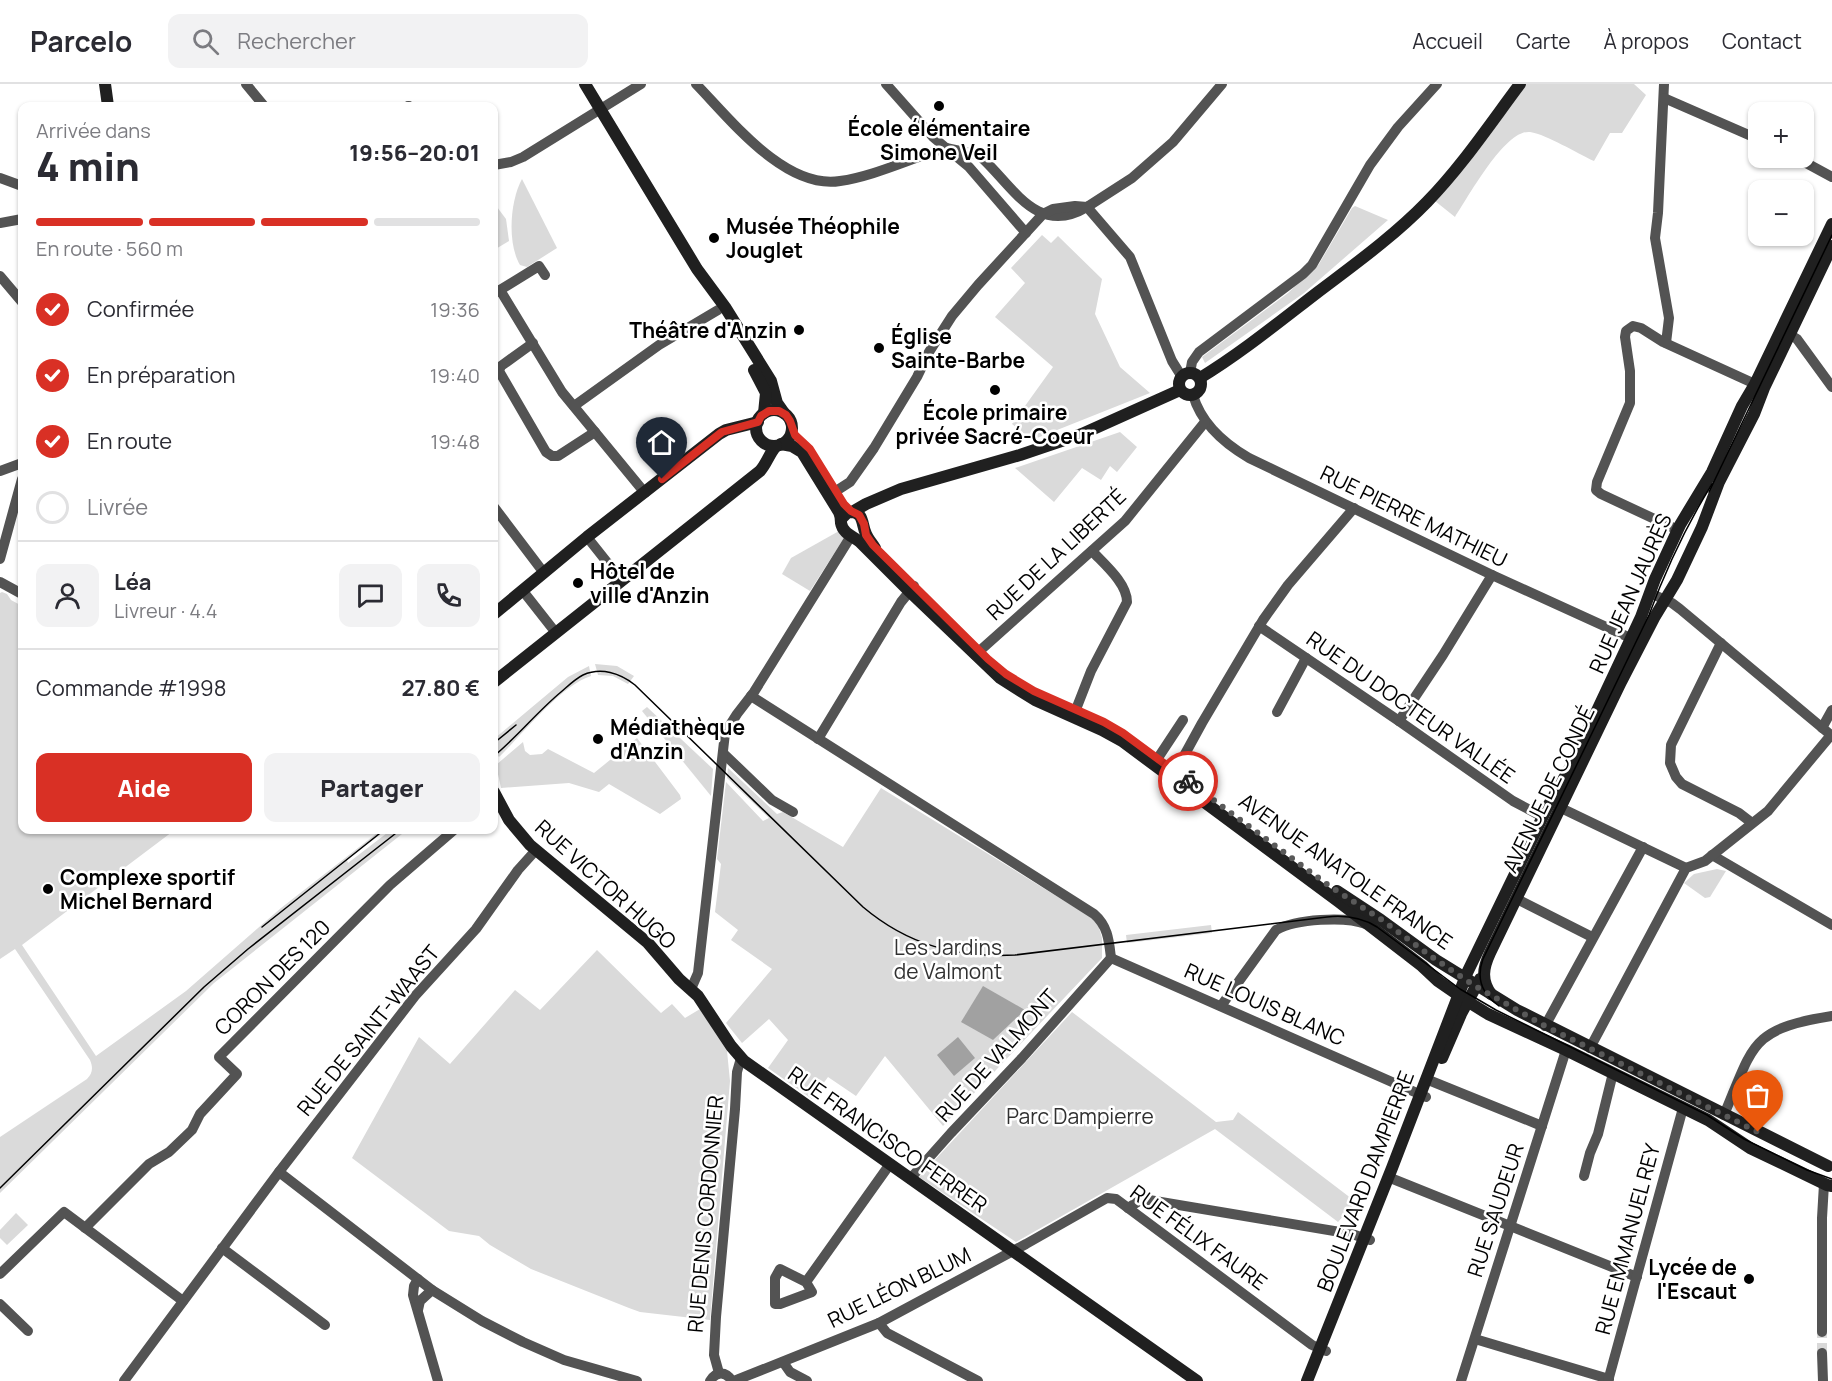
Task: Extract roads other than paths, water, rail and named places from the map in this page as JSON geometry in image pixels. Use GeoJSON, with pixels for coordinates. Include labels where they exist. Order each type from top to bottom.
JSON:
{"type":"FeatureCollection","features":[{"type":"Feature","properties":{"kind":"main road"},"geometry":{"type":"LineString","coordinates":[[105,84],[107,102]]}},
{"type":"Feature","properties":{"kind":"main road"},"geometry":{"type":"LineString","coordinates":[[585,84],[697,269],[718,310],[764,386],[766,398],[756,431],[760,439],[767,444],[779,445]]}},
{"type":"Feature","properties":{"kind":"main road"},"geometry":{"type":"LineString","coordinates":[[849,514],[881,497],[908,487],[1020,455],[1115,421],[1260,337],[1404,224],[1446,181],[1520,84]]}},
{"type":"Feature","properties":{"kind":"main road","name":"RUE JEAN JAURÈS"},"geometry":{"type":"LineString","coordinates":[[1470,982],[1472,962],[1543,816],[1636,641],[1658,571],[1678,530],[1709,479],[1742,406],[1785,332],[1832,224]]}},
{"type":"Feature","properties":{"kind":"main road","name":"AVENUE DE CONDÉ"},"geometry":{"type":"LineString","coordinates":[[1470,982],[1484,973],[1490,953],[1561,808],[1636,641],[1654,618],[1677,580],[1701,530],[1719,482],[1754,414],[1785,332],[1832,246]]}},
{"type":"Feature","properties":{"kind":"main road"},"geometry":{"type":"LineString","coordinates":[[498,679],[760,471],[766,465],[770,453],[789,438],[792,428],[789,418],[777,403],[771,381],[725,307],[697,269]]}},
{"type":"Feature","properties":{"kind":"main road"},"geometry":{"type":"LineString","coordinates":[[1188,379],[1202,382],[1198,393],[1186,395],[1188,379]]}},
{"type":"Feature","properties":{"kind":"main road"},"geometry":{"type":"LineString","coordinates":[[498,611],[587,537],[722,432],[774,411],[784,413]]}},
{"type":"Feature","properties":{"kind":"main road","name":"AVENUE ANATOLE FRANCE"},"geometry":{"type":"LineString","coordinates":[[792,428],[795,435],[810,449],[849,514]]}},
{"type":"Feature","properties":{"kind":"main road","name":"AVENUE ANATOLE FRANCE"},"geometry":{"type":"LineString","coordinates":[[779,445],[792,446],[804,454],[849,514]]}},
{"type":"Feature","properties":{"kind":"main road"},"geometry":{"type":"LineString","coordinates":[[858,531],[872,506],[881,497]]}},
{"type":"Feature","properties":{"kind":"main road","name":"AVENUE ANATOLE FRANCE"},"geometry":{"type":"LineString","coordinates":[[849,514],[842,526],[847,533],[858,531]]}},
{"type":"Feature","properties":{"kind":"main road","name":"AVENUE ANATOLE FRANCE"},"geometry":{"type":"LineString","coordinates":[[849,514],[858,514],[858,531],[912,589],[977,653],[1017,681],[1074,713],[1114,728],[1462,998],[1488,1014],[1683,1108],[1712,1123],[1750,1148],[1828,1185]]}},
{"type":"Feature","properties":{"kind":"main road","name":"AVENUE ANATOLE FRANCE"},"geometry":{"type":"LineString","coordinates":[[1173,774],[1328,885],[1494,997],[1545,1026],[1830,1165]]}},
{"type":"Feature","properties":{"kind":"main road","name":"RUE VICTOR HUGO"},"geometry":{"type":"LineString","coordinates":[[498,801],[509,820],[536,850],[648,943],[676,976],[701,1000],[741,1058]]}},
{"type":"Feature","properties":{"kind":"main road"},"geometry":{"type":"LineString","coordinates":[[1449,967],[1461,967],[1472,962]]}},
{"type":"Feature","properties":{"kind":"main road"},"geometry":{"type":"LineString","coordinates":[[1484,973],[1486,985],[1494,997]]}},
{"type":"Feature","properties":{"kind":"main road","name":"BOULEVARD DAMPIERRE"},"geometry":{"type":"LineString","coordinates":[[1307,1381],[1323,1350],[1470,982]]}},
{"type":"Feature","properties":{"kind":"main road","name":"RUE FRANCISCO FERRER"},"geometry":{"type":"LineString","coordinates":[[741,1058],[1197,1381]]}},
{"type":"Feature","properties":{"kind":"main road"},"geometry":{"type":"LineString","coordinates":[[1828,1185],[1821,1178],[1822,1171],[1830,1165]]}},
{"type":"Feature","properties":{"kind":"main road"},"geometry":{"type":"LineString","coordinates":[[1314,1381],[1323,1350]]}},
{"type":"Feature","properties":{"kind":"street"},"geometry":{"type":"LineString","coordinates":[[246,84],[261,102]]}},
{"type":"Feature","properties":{"kind":"street"},"geometry":{"type":"LineString","coordinates":[[498,164],[523,157],[640,84]]}},
{"type":"Feature","properties":{"kind":"street"},"geometry":{"type":"LineString","coordinates":[[696,84],[771,158],[790,171],[815,180],[830,182],[853,178],[946,148],[981,157],[1021,200],[1043,214]]}},
{"type":"Feature","properties":{"kind":"street"},"geometry":{"type":"LineString","coordinates":[[886,84],[933,137],[969,167],[1026,233]]}},
{"type":"Feature","properties":{"kind":"street"},"geometry":{"type":"LineString","coordinates":[[836,491],[850,482],[874,448],[952,316],[1043,214],[1053,208],[1087,207],[1126,182],[1151,163],[1191,123],[1222,84]]}},
{"type":"Feature","properties":{"kind":"street"},"geometry":{"type":"LineString","coordinates":[[1188,379],[1192,362],[1199,352],[1312,265],[1370,165],[1398,127],[1437,84]]}},
{"type":"Feature","properties":{"kind":"street"},"geometry":{"type":"LineString","coordinates":[[1664,84],[1655,242],[1669,318],[1666,343]]}},
{"type":"Feature","properties":{"kind":"street"},"geometry":{"type":"LineString","coordinates":[[1664,98],[1748,136]]}},
{"type":"Feature","properties":{"kind":"street"},"geometry":{"type":"LineString","coordinates":[[1814,167],[1832,177]]}},
{"type":"Feature","properties":{"kind":"street"},"geometry":{"type":"LineString","coordinates":[[0,178],[18,185]]}},
{"type":"Feature","properties":{"kind":"street"},"geometry":{"type":"LineString","coordinates":[[1087,207],[1130,257],[1172,361],[1188,379]]}},
{"type":"Feature","properties":{"kind":"street"},"geometry":{"type":"LineString","coordinates":[[0,223],[18,220]]}},
{"type":"Feature","properties":{"kind":"street"},"geometry":{"type":"LineString","coordinates":[[498,291],[539,266],[544,275]]}},
{"type":"Feature","properties":{"kind":"street"},"geometry":{"type":"LineString","coordinates":[[0,276],[18,297]]}},
{"type":"Feature","properties":{"kind":"street"},"geometry":{"type":"LineString","coordinates":[[498,293],[533,342],[562,392],[645,493]]}},
{"type":"Feature","properties":{"kind":"street"},"geometry":{"type":"LineString","coordinates":[[574,406],[659,345],[718,310]]}},
{"type":"Feature","properties":{"kind":"street"},"geometry":{"type":"LineString","coordinates":[[1678,530],[1601,494],[1596,488],[1630,403],[1630,370],[1626,331],[1630,327],[1638,327],[1666,343],[1755,384]]}},
{"type":"Feature","properties":{"kind":"street"},"geometry":{"type":"LineString","coordinates":[[1785,332],[1799,342],[1832,387]]}},
{"type":"Feature","properties":{"kind":"street"},"geometry":{"type":"LineString","coordinates":[[533,342],[501,366],[499,370],[546,452],[555,457],[562,455],[595,432]]}},
{"type":"Feature","properties":{"kind":"street","name":"RUE PIERRE MATHIEU"},"geometry":{"type":"LineString","coordinates":[[1193,395],[1198,411],[1205,422],[1249,458],[1492,575],[1636,641]]}},
{"type":"Feature","properties":{"kind":"street","name":"RUE DE LA LIBERTÉ"},"geometry":{"type":"LineString","coordinates":[[977,653],[1128,517],[1205,422]]}},
{"type":"Feature","properties":{"kind":"street"},"geometry":{"type":"LineString","coordinates":[[0,471],[18,464]]}},
{"type":"Feature","properties":{"kind":"street"},"geometry":{"type":"LineString","coordinates":[[0,559],[18,494]]}},
{"type":"Feature","properties":{"kind":"street"},"geometry":{"type":"LineString","coordinates":[[1173,774],[1259,626],[1288,585],[1354,508]]}},
{"type":"Feature","properties":{"kind":"street"},"geometry":{"type":"LineString","coordinates":[[498,512],[544,573]]}},
{"type":"Feature","properties":{"kind":"street"},"geometry":{"type":"LineString","coordinates":[[691,989],[698,973],[725,733],[858,531]]}},
{"type":"Feature","properties":{"kind":"street"},"geometry":{"type":"LineString","coordinates":[[587,537],[622,581]]}},
{"type":"Feature","properties":{"kind":"street"},"geometry":{"type":"LineString","coordinates":[[1074,713],[1091,671],[1127,602],[1126,593],[1119,582],[1092,551]]}},
{"type":"Feature","properties":{"kind":"street"},"geometry":{"type":"LineString","coordinates":[[1399,721],[1492,575]]}},
{"type":"Feature","properties":{"kind":"street"},"geometry":{"type":"LineString","coordinates":[[0,582],[18,592]]}},
{"type":"Feature","properties":{"kind":"street"},"geometry":{"type":"LineString","coordinates":[[818,739],[901,602],[912,589]]}},
{"type":"Feature","properties":{"kind":"street"},"geometry":{"type":"LineString","coordinates":[[523,591],[556,633]]}},
{"type":"Feature","properties":{"kind":"street"},"geometry":{"type":"LineString","coordinates":[[1650,593],[1680,609],[1828,733]]}},
{"type":"Feature","properties":{"kind":"street","name":"RUE DU DOCTEUR VALLÉE"},"geometry":{"type":"LineString","coordinates":[[1259,626],[1513,801],[1543,816]]}},
{"type":"Feature","properties":{"kind":"street"},"geometry":{"type":"LineString","coordinates":[[1721,644],[1672,741],[1669,759],[1676,777],[1682,784],[1739,813],[1752,823]]}},
{"type":"Feature","properties":{"kind":"street"},"geometry":{"type":"LineString","coordinates":[[1277,712],[1306,658]]}},
{"type":"Feature","properties":{"kind":"street"},"geometry":{"type":"LineString","coordinates":[[751,696],[1089,910],[1101,921],[1107,933],[1111,958]]}},
{"type":"Feature","properties":{"kind":"street"},"geometry":{"type":"LineString","coordinates":[[1590,1048],[1686,868],[1701,863],[1773,806],[1828,733],[1832,710]]}},
{"type":"Feature","properties":{"kind":"street"},"geometry":{"type":"LineString","coordinates":[[1156,761],[1183,720]]}},
{"type":"Feature","properties":{"kind":"street"},"geometry":{"type":"LineString","coordinates":[[723,753],[772,800],[793,812]]}},
{"type":"Feature","properties":{"kind":"street"},"geometry":{"type":"LineString","coordinates":[[1561,808],[1686,868]]}},
{"type":"Feature","properties":{"kind":"street","name":"CORON DES 120"},"geometry":{"type":"LineString","coordinates":[[85,1228],[149,1164],[169,1152],[192,1130],[200,1114],[237,1074],[219,1057],[390,885],[449,834]]}},
{"type":"Feature","properties":{"kind":"street"},"geometry":{"type":"LineString","coordinates":[[1545,1026],[1642,847]]}},
{"type":"Feature","properties":{"kind":"street","name":"RUE DE SAINT-WAAST"},"geometry":{"type":"LineString","coordinates":[[124,1381],[279,1172],[416,996],[476,928],[518,870],[536,850]]}},
{"type":"Feature","properties":{"kind":"street"},"geometry":{"type":"LineString","coordinates":[[1712,855],[1832,925]]}},
{"type":"Feature","properties":{"kind":"street"},"geometry":{"type":"LineString","coordinates":[[1517,899],[1592,938]]}},
{"type":"Feature","properties":{"kind":"street"},"geometry":{"type":"LineString","coordinates":[[1221,1006],[1276,930],[1292,924],[1333,920],[1349,920],[1367,924]]}},
{"type":"Feature","properties":{"kind":"street","name":"RUE LOUIS BLANC"},"geometry":{"type":"LineString","coordinates":[[1111,958],[1423,1095]]}},
{"type":"Feature","properties":{"kind":"street","name":"RUE DE VALMONT"},"geometry":{"type":"LineString","coordinates":[[910,1179],[1111,958]]}},
{"type":"Feature","properties":{"kind":"street"},"geometry":{"type":"LineString","coordinates":[[1724,1115],[1748,1056],[1758,1042],[1780,1028],[1801,1021],[1832,1017]]}},
{"type":"Feature","properties":{"kind":"street","name":"RUE SAUDEUR"},"geometry":{"type":"LineString","coordinates":[[1461,1381],[1566,1050]]}},
{"type":"Feature","properties":{"kind":"street","name":"RUE DENIS CORDONNIER"},"geometry":{"type":"LineString","coordinates":[[719,1373],[714,1355],[716,1317],[737,1072],[741,1058]]}},
{"type":"Feature","properties":{"kind":"street"},"geometry":{"type":"LineString","coordinates":[[1584,1176],[1598,1134],[1613,1073]]}},
{"type":"Feature","properties":{"kind":"street"},"geometry":{"type":"LineString","coordinates":[[1429,1080],[1542,1126]]}},
{"type":"Feature","properties":{"kind":"street","name":"RUE EMMANUEL REY"},"geometry":{"type":"LineString","coordinates":[[1608,1380],[1683,1108]]}},
{"type":"Feature","properties":{"kind":"street"},"geometry":{"type":"LineString","coordinates":[[806,1282],[890,1164]]}},
{"type":"Feature","properties":{"kind":"street"},"geometry":{"type":"LineString","coordinates":[[279,1172],[432,1290],[482,1322],[545,1352],[585,1367],[638,1381]]}},
{"type":"Feature","properties":{"kind":"street"},"geometry":{"type":"LineString","coordinates":[[1391,1178],[1637,1276]]}},
{"type":"Feature","properties":{"kind":"street"},"geometry":{"type":"LineString","coordinates":[[1822,1332],[1822,1218],[1828,1185]]}},
{"type":"Feature","properties":{"kind":"street","name":"RUE FÉLIX FAURE"},"geometry":{"type":"LineString","coordinates":[[1013,1251],[1104,1199],[1116,1199],[1312,1345],[1323,1350]]}},
{"type":"Feature","properties":{"kind":"street"},"geometry":{"type":"LineString","coordinates":[[1128,1208],[1139,1201],[1149,1200],[1352,1234],[1367,1239]]}},
{"type":"Feature","properties":{"kind":"street"},"geometry":{"type":"LineString","coordinates":[[0,1274],[64,1212],[183,1301]]}},
{"type":"Feature","properties":{"kind":"street"},"geometry":{"type":"LineString","coordinates":[[222,1248],[326,1325]]}},
{"type":"Feature","properties":{"kind":"street","name":"RUE LÉON BLUM"},"geometry":{"type":"LineString","coordinates":[[733,1381],[879,1323],[1013,1251]]}},
{"type":"Feature","properties":{"kind":"street"},"geometry":{"type":"LineString","coordinates":[[418,1279],[413,1292],[435,1380]]}},
{"type":"Feature","properties":{"kind":"street"},"geometry":{"type":"LineString","coordinates":[[418,1310],[420,1301],[432,1290]]}},
{"type":"Feature","properties":{"kind":"street"},"geometry":{"type":"LineString","coordinates":[[0,1304],[28,1331]]}},
{"type":"Feature","properties":{"kind":"street"},"geometry":{"type":"LineString","coordinates":[[879,1323],[887,1333],[978,1381]]}},
{"type":"Feature","properties":{"kind":"street"},"geometry":{"type":"LineString","coordinates":[[1475,1339],[1608,1380]]}},
{"type":"Feature","properties":{"kind":"street"},"geometry":{"type":"LineString","coordinates":[[1822,1353],[1823,1381]]}},
{"type":"Feature","properties":{"kind":"street"},"geometry":{"type":"LineString","coordinates":[[783,1362],[790,1372],[807,1381]]}},
{"type":"Feature","properties":{"kind":"street"},"geometry":{"type":"LineString","coordinates":[[710,1381],[719,1373],[726,1374],[733,1381]]}},
{"type":"Feature","properties":{"kind":"tunnel"},"geometry":{"type":"LineString","coordinates":[[1822,1332],[1822,1353]]}},
{"type":"Feature","properties":{"kind":"tram line"},"geometry":{"type":"LineString","coordinates":[[1709,492],[1832,235]]}},
{"type":"Feature","properties":{"kind":"tram line"},"geometry":{"type":"LineString","coordinates":[[1499,1006],[1488,996],[1482,985],[1480,973],[1483,959],[1649,615],[1677,548],[1712,484]]}},
{"type":"Feature","properties":{"kind":"tram line"},"geometry":{"type":"LineString","coordinates":[[498,752],[577,678],[603,671],[617,674],[635,685],[863,907],[880,920],[916,940],[953,951],[1015,955],[1327,917],[1340,916],[1359,919],[1377,927],[1460,989],[1496,1010],[1707,1115],[1744,1139],[1807,1170],[1832,1179]]}},
{"type":"Feature","properties":{"kind":"tram line"},"geometry":{"type":"LineString","coordinates":[[498,740],[516,725]]}},
{"type":"Feature","properties":{"kind":"tram line"},"geometry":{"type":"LineString","coordinates":[[262,927],[379,834]]}},
{"type":"Feature","properties":{"kind":"tram line"},"geometry":{"type":"LineString","coordinates":[[0,1188],[204,987],[248,949],[395,834]]}},
{"type":"Feature","properties":{"kind":"place","name":"École élémentaire Simone Veil"},"geometry":{"type":"Point","coordinates":[939,106]}},
{"type":"Feature","properties":{"kind":"place","name":"Musée Théophile Jouglet"},"geometry":{"type":"Point","coordinates":[714,238]}},
{"type":"Feature","properties":{"kind":"place","name":"Théâtre d'Anzin"},"geometry":{"type":"Point","coordinates":[799,330]}},
{"type":"Feature","properties":{"kind":"place","name":"Église Sainte-Barbe"},"geometry":{"type":"Point","coordinates":[879,348]}},
{"type":"Feature","properties":{"kind":"place","name":"École primaire privée Sacré-Coeur"},"geometry":{"type":"Point","coordinates":[995,390]}},
{"type":"Feature","properties":{"kind":"place","name":"Hôtel de ville d'Anzin"},"geometry":{"type":"Point","coordinates":[578,583]}},
{"type":"Feature","properties":{"kind":"place","name":"Médiathèque d'Anzin"},"geometry":{"type":"Point","coordinates":[598,739]}},
{"type":"Feature","properties":{"kind":"place","name":"Complexe sportif Michel Bernard"},"geometry":{"type":"Point","coordinates":[48,889]}},
{"type":"Feature","properties":{"kind":"place","name":"Lycée de l'Escaut"},"geometry":{"type":"Point","coordinates":[1749,1279]}},
{"type":"Feature","properties":{"kind":"park label","name":"Les Jardins de Valmont"},"geometry":{"type":"Point","coordinates":[948,959]}},
{"type":"Feature","properties":{"kind":"park label","name":"Parc Dampierre"},"geometry":{"type":"Point","coordinates":[1080,1116]}}]}
